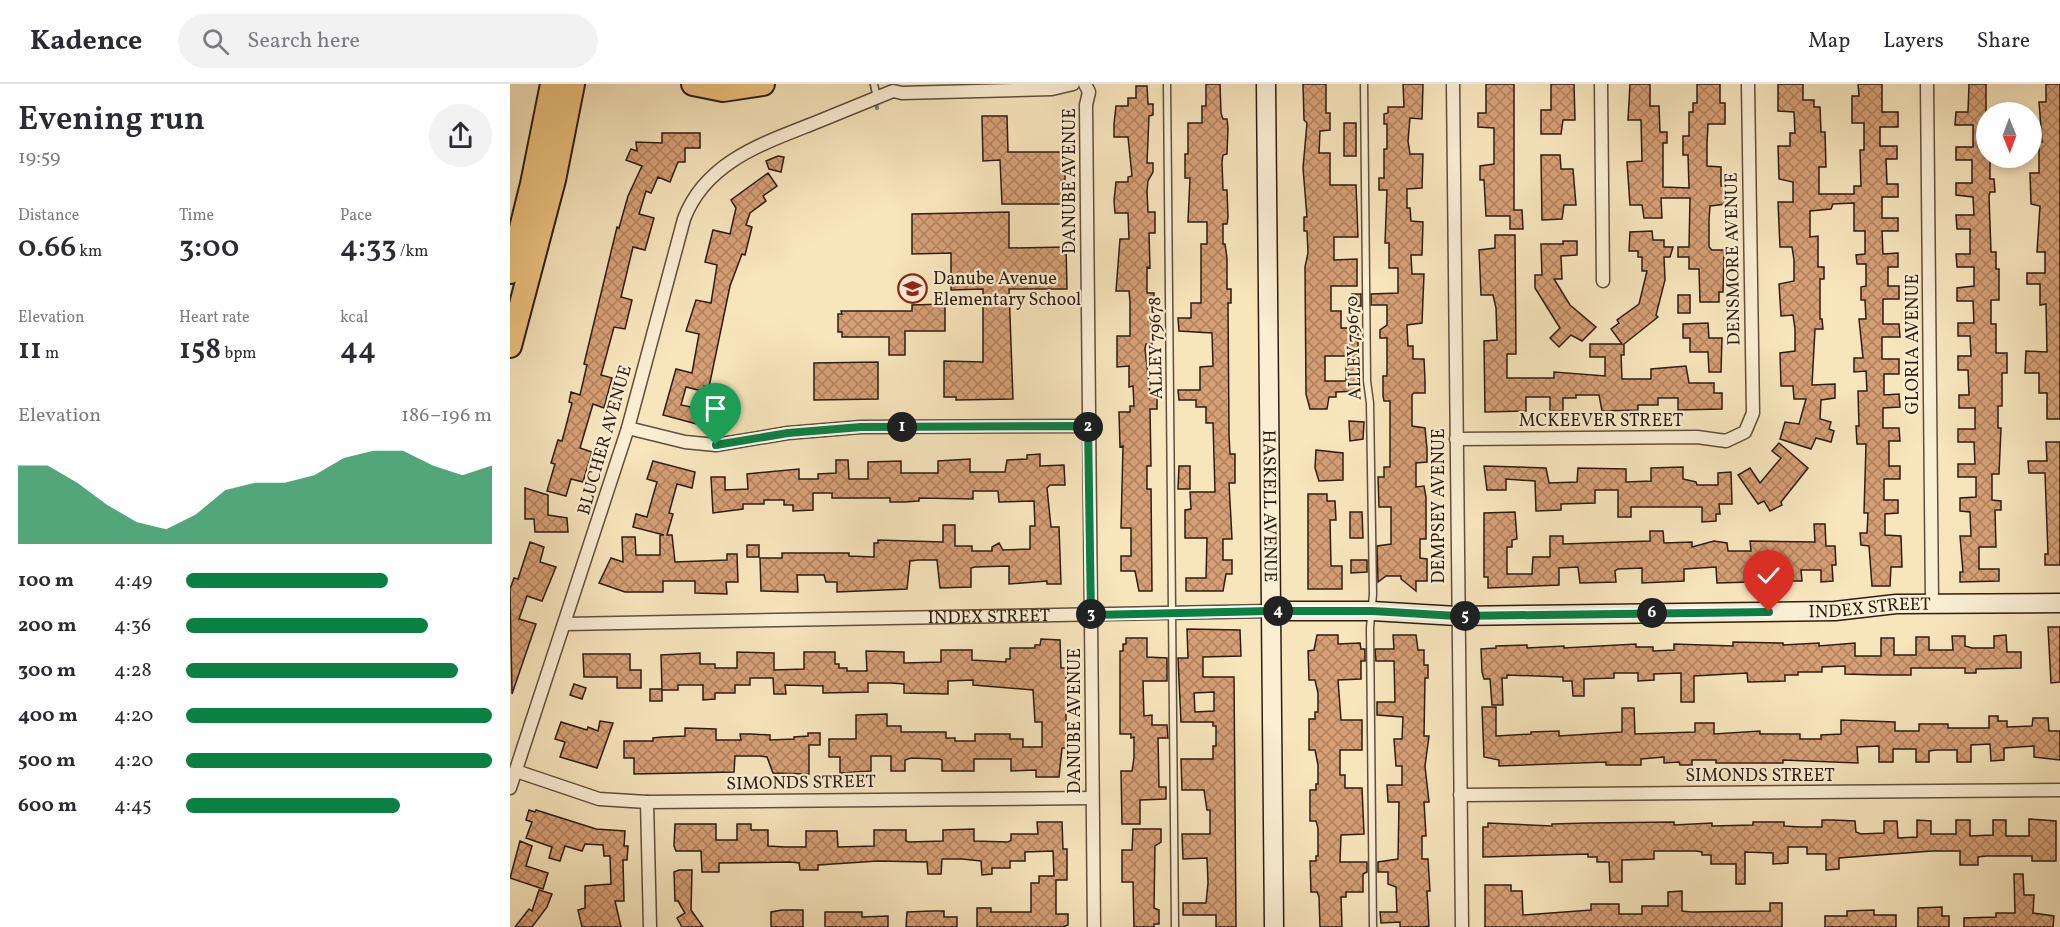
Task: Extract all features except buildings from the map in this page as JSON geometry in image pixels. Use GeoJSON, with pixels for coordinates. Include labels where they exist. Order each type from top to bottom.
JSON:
{"type":"FeatureCollection","features":[{"type":"Feature","properties":{"kind":"highway"},"geometry":{"type":"LineString","coordinates":[[510,213],[537,84]]}},
{"type":"Feature","properties":{"kind":"highway"},"geometry":{"type":"LineString","coordinates":[[510,272],[532,184],[552,84]]}},
{"type":"Feature","properties":{"kind":"highway"},"geometry":{"type":"LineString","coordinates":[[510,301],[534,214],[561,84]]}},
{"type":"Feature","properties":{"kind":"highway"},"geometry":{"type":"LineString","coordinates":[[510,346],[549,202],[573,84]]}},
{"type":"Feature","properties":{"kind":"highway"},"geometry":{"type":"LineString","coordinates":[[693,84],[723,90],[763,84]]}},
{"type":"Feature","properties":{"kind":"main road","name":"HASKELL AVENUE"},"geometry":{"type":"LineString","coordinates":[[1266,84],[1274,927]]}},
{"type":"Feature","properties":{"kind":"main road","name":"INDEX STREET"},"geometry":{"type":"LineString","coordinates":[[1270,611],[1372,611],[1457,616],[1835,611],[1896,604],[2060,603]]}},
{"type":"Feature","properties":{"kind":"street"},"geometry":{"type":"LineString","coordinates":[[893,88],[902,93],[1052,89],[1072,84]]}},
{"type":"Feature","properties":{"kind":"street","name":"DANUBE AVENUE"},"geometry":{"type":"LineString","coordinates":[[1085,84],[1089,92],[1086,105],[1094,927]]}},
{"type":"Feature","properties":{"kind":"street","name":"DEMPSEY AVENUE"},"geometry":{"type":"LineString","coordinates":[[1453,84],[1462,927]]}},
{"type":"Feature","properties":{"kind":"street"},"geometry":{"type":"LineString","coordinates":[[1601,84],[1603,281]]}},
{"type":"Feature","properties":{"kind":"street","name":"DENSMORE AVENUE"},"geometry":{"type":"LineString","coordinates":[[1745,432],[1753,413],[1748,84]]}},
{"type":"Feature","properties":{"kind":"street","name":"GLORIA AVENUE"},"geometry":{"type":"LineString","coordinates":[[1927,84],[1932,603]]}},
{"type":"Feature","properties":{"kind":"street","name":"BLUCHER AVENUE"},"geometry":{"type":"LineString","coordinates":[[510,788],[628,428],[690,203],[699,188],[725,165],[748,150],[877,98],[893,88]]}},
{"type":"Feature","properties":{"kind":"street"},"geometry":{"type":"LineString","coordinates":[[628,428],[685,442],[716,445],[788,433],[861,427],[1088,426]]}},
{"type":"Feature","properties":{"kind":"street","name":"MCKEEVER STREET"},"geometry":{"type":"LineString","coordinates":[[1455,439],[1697,438],[1726,441],[1745,432]]}},
{"type":"Feature","properties":{"kind":"street","name":"INDEX STREET"},"geometry":{"type":"LineString","coordinates":[[565,624],[1270,611]]}},
{"type":"Feature","properties":{"kind":"street","name":"SIMONDS STREET"},"geometry":{"type":"LineString","coordinates":[[516,771],[599,799],[647,802],[1092,798]]}},
{"type":"Feature","properties":{"kind":"street","name":"SIMONDS STREET"},"geometry":{"type":"LineString","coordinates":[[1460,795],[2060,790]]}},
{"type":"Feature","properties":{"kind":"street"},"geometry":{"type":"LineString","coordinates":[[647,802],[650,927]]}},
{"type":"Feature","properties":{"kind":"lane"},"geometry":{"type":"LineString","coordinates":[[874,84],[877,98]]}},
{"type":"Feature","properties":{"kind":"lane","name":"ALLEY 79678"},"geometry":{"type":"LineString","coordinates":[[1167,84],[1175,927]]}},
{"type":"Feature","properties":{"kind":"lane","name":"ALLEY 79670"},"geometry":{"type":"LineString","coordinates":[[1364,84],[1372,611],[1373,927]]}},
{"type":"Feature","properties":{"kind":"waterway"},"geometry":{"type":"LineString","coordinates":[[871,84],[877,108]]}},
{"type":"Feature","properties":{"kind":"place","name":"Danube Avenue Elementary School"},"geometry":{"type":"Point","coordinates":[912,288]}},
{"type":"Feature","properties":{"kind":"route"},"geometry":{"type":"LineString","coordinates":[[716,445],[751,441],[788,433],[861,427],[1088,426],[1091,615],[1270,611],[1372,611],[1457,616],[1769,612]]}}]}
